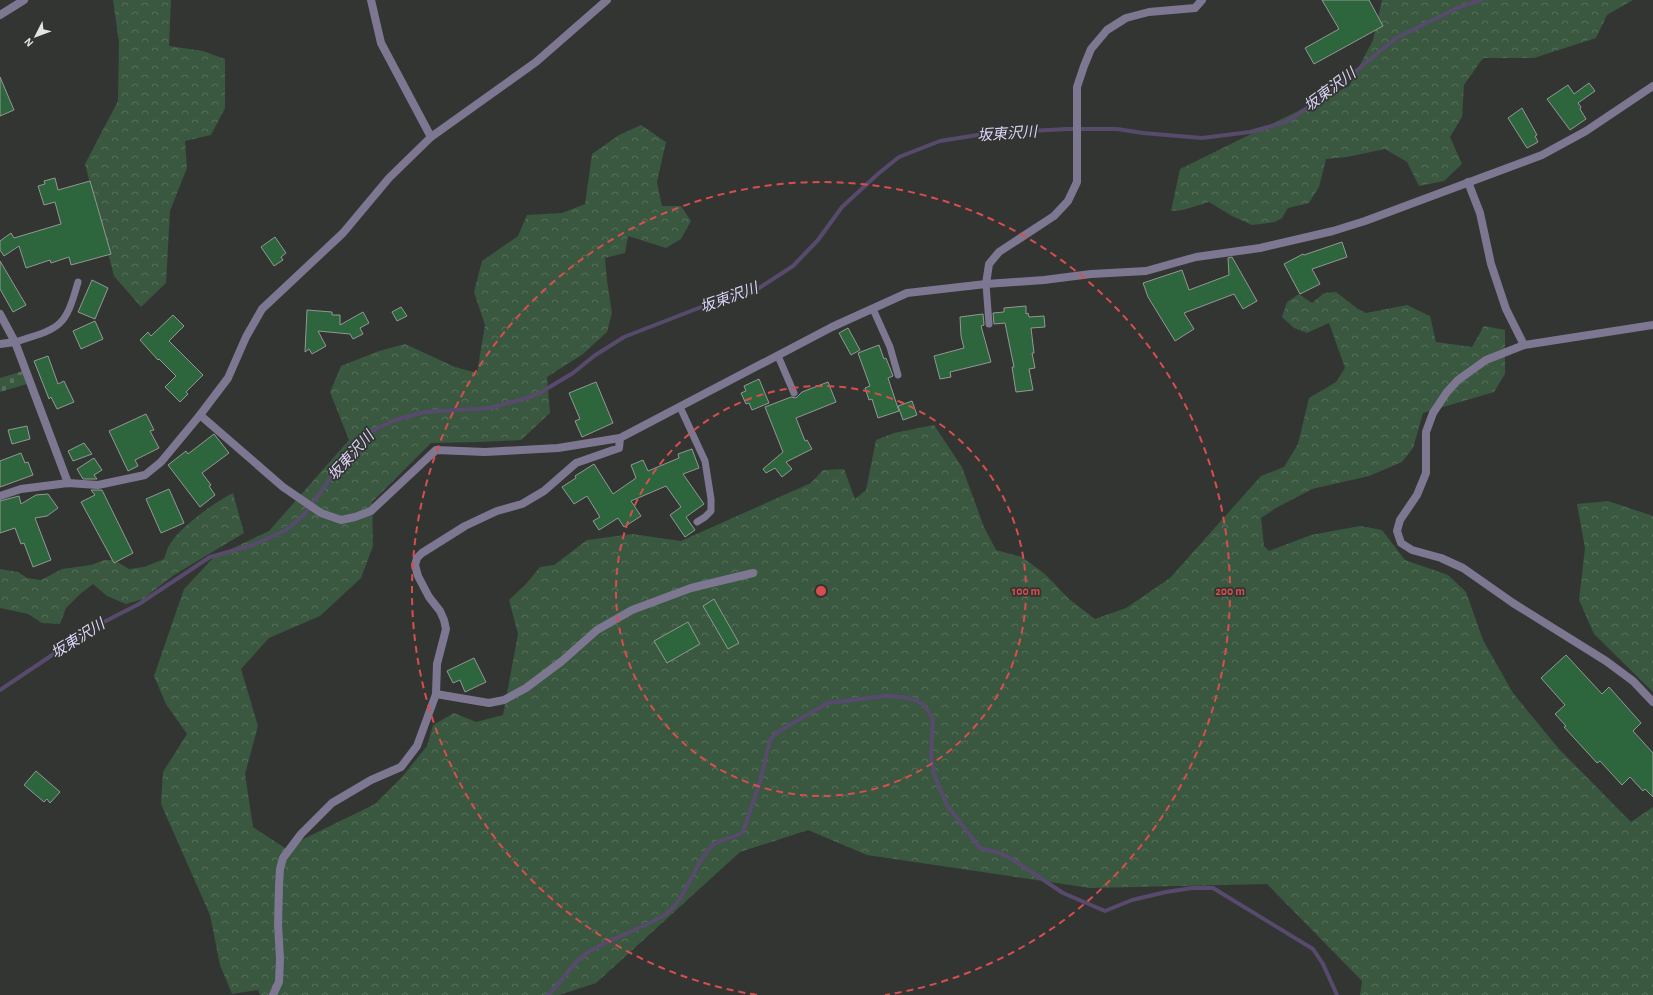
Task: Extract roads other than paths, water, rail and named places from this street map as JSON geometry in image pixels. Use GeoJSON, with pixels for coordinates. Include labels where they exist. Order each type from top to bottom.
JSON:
{"type":"FeatureCollection","features":[{"type":"Feature","properties":{"kind":"street"},"geometry":{"type":"LineString","coordinates":[[0,15],[24,0]]}},
{"type":"Feature","properties":{"kind":"street"},"geometry":{"type":"LineString","coordinates":[[371,0],[381,43],[431,136]]}},
{"type":"Feature","properties":{"kind":"street"},"geometry":{"type":"LineString","coordinates":[[0,496],[21,489],[68,483],[98,485],[145,475],[161,462],[228,378],[246,337],[262,309],[343,233],[389,178],[431,136],[536,62],[607,0]]}},
{"type":"Feature","properties":{"kind":"street"},"geometry":{"type":"LineString","coordinates":[[986,284],[989,264],[999,252],[1054,216],[1068,201],[1077,182],[1077,87],[1091,49],[1107,30],[1126,18],[1149,12],[1195,8],[1202,0]]}},
{"type":"Feature","properties":{"kind":"street"},"geometry":{"type":"LineString","coordinates":[[200,415],[283,487],[321,513],[341,520],[355,517],[371,511],[436,450],[485,452],[558,448],[620,438],[832,327],[907,293],[986,284],[1044,280],[1090,274],[1146,271],[1196,257],[1260,248],[1333,231],[1365,221],[1542,155],[1586,132],[1653,86]]}},
{"type":"Feature","properties":{"kind":"street"},"geometry":{"type":"LineString","coordinates":[[1468,182],[1480,213],[1491,264],[1506,309],[1524,345]]}},
{"type":"Feature","properties":{"kind":"street"},"geometry":{"type":"LineString","coordinates":[[0,314],[15,342],[68,483]]}},
{"type":"Feature","properties":{"kind":"street"},"geometry":{"type":"LineString","coordinates":[[1653,325],[1524,345],[1486,360],[1458,380],[1447,392],[1433,413],[1426,432],[1426,473],[1417,495],[1400,520],[1397,531],[1402,543],[1412,550],[1441,558],[1463,568],[1513,603],[1606,661],[1633,681],[1653,702]]}},
{"type":"Feature","properties":{"kind":"street"},"geometry":{"type":"LineString","coordinates":[[0,344],[15,342]]}},
{"type":"Feature","properties":{"kind":"street"},"geometry":{"type":"LineString","coordinates":[[273,995],[278,982],[279,974],[279,886],[280,869],[283,858],[301,834],[332,803],[371,780],[401,767],[417,746],[436,694],[436,664],[444,636],[444,620],[418,576],[415,565],[417,558],[422,552],[465,526],[496,511],[522,504],[533,498],[544,491],[576,463],[619,448],[620,438]]}},
{"type":"Feature","properties":{"kind":"street"},"geometry":{"type":"LineString","coordinates":[[436,694],[489,703],[504,700],[526,688],[562,661],[597,630],[632,610],[692,588],[753,573]]}},
{"type":"Feature","properties":{"kind":"lane"},"geometry":{"type":"LineString","coordinates":[[15,342],[48,332],[60,324],[71,308],[78,282]]}},
{"type":"Feature","properties":{"kind":"lane"},"geometry":{"type":"LineString","coordinates":[[986,284],[989,324]]}},
{"type":"Feature","properties":{"kind":"lane"},"geometry":{"type":"LineString","coordinates":[[873,309],[890,347],[898,375]]}},
{"type":"Feature","properties":{"kind":"lane"},"geometry":{"type":"LineString","coordinates":[[778,356],[794,393]]}},
{"type":"Feature","properties":{"kind":"lane"},"geometry":{"type":"LineString","coordinates":[[680,407],[705,461],[711,511],[697,522]]}},
{"type":"Feature","properties":{"kind":"waterway","name":"坂東沢川"},"geometry":{"type":"LineString","coordinates":[[0,690],[94,627],[139,604],[210,557],[253,545],[286,530],[304,515],[343,461],[370,432],[395,420],[425,412],[489,408],[538,394],[573,373],[594,356],[624,337],[709,304],[753,292],[793,266],[818,240],[842,207],[899,157],[940,141],[990,133],[1067,129],[1117,129],[1143,133],[1202,138],[1250,132],[1286,122],[1327,95],[1396,38],[1457,8],[1481,0]]}},
{"type":"Feature","properties":{"kind":"waterway"},"geometry":{"type":"LineString","coordinates":[[548,995],[581,957],[596,947],[649,924],[667,913],[679,900],[701,861],[713,845],[719,841],[743,832],[760,782],[770,740],[776,733],[828,703],[886,696],[903,697],[915,700],[924,705],[933,719],[931,755],[934,774],[948,807],[980,848],[999,853],[1012,859],[1063,893],[1105,911],[1132,900],[1166,892],[1192,888],[1213,888],[1313,949],[1323,964],[1337,995]]}}]}
